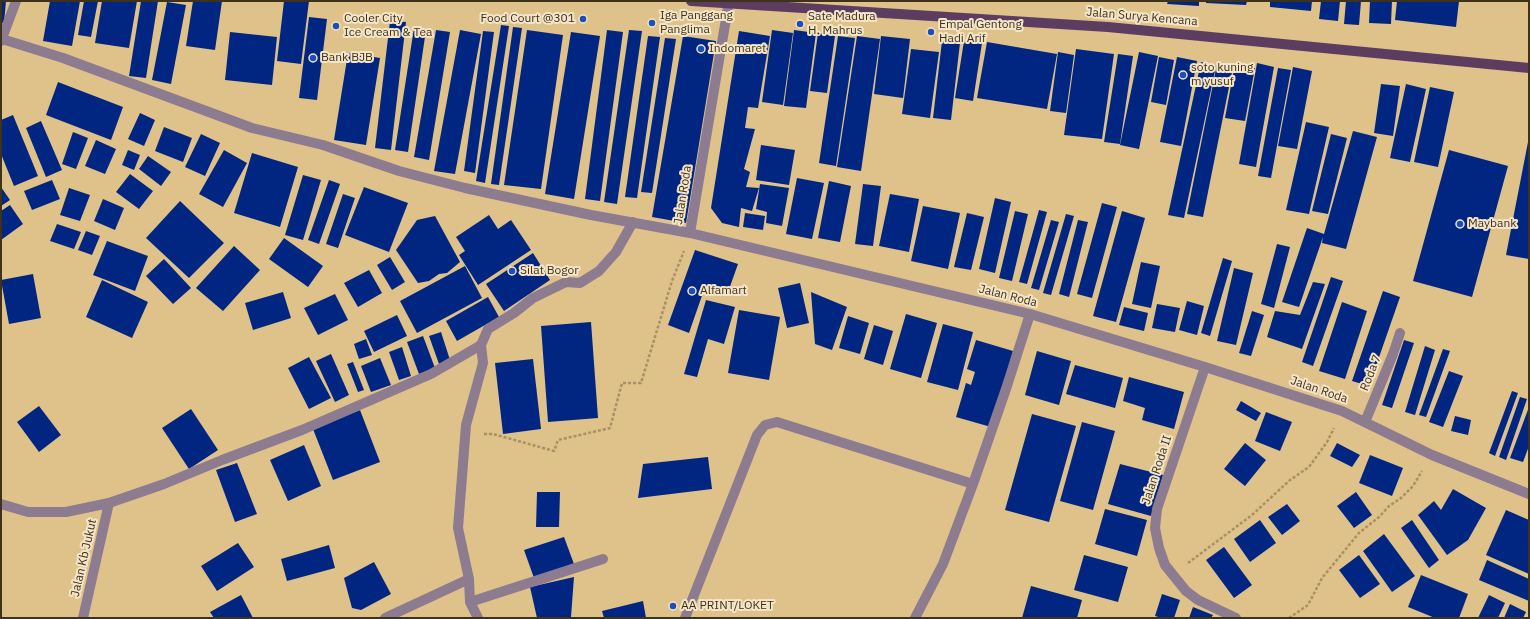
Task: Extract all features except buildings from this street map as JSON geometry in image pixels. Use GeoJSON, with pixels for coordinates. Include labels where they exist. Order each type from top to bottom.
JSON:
{"type":"FeatureCollection","features":[{"type":"Feature","properties":{"kind":"main road","name":"Jalan Surya Kencana"},"geometry":{"type":"LineString","coordinates":[[691,1],[728,2],[1108,27],[1529,68]]}},
{"type":"Feature","properties":{"kind":"street"},"geometry":{"type":"LineString","coordinates":[[16,1],[2,40],[63,58],[252,128],[323,145],[399,171],[465,188],[591,215],[690,233]]}},
{"type":"Feature","properties":{"kind":"street","name":"Jalan Roda"},"geometry":{"type":"LineString","coordinates":[[728,2],[690,233],[1030,314],[1205,367],[1342,411],[1432,455],[1529,494]]}},
{"type":"Feature","properties":{"kind":"street"},"geometry":{"type":"LineString","coordinates":[[478,618],[470,602],[469,579],[458,528],[467,433],[466,425],[484,362],[481,345],[488,329],[514,313],[533,298],[566,282],[580,283],[599,271],[616,252],[633,222]]}},
{"type":"Feature","properties":{"kind":"street"},"geometry":{"type":"LineString","coordinates":[[915,618],[943,564],[973,484],[1030,314]]}},
{"type":"Feature","properties":{"kind":"street","name":"Roda 7"},"geometry":{"type":"LineString","coordinates":[[1366,422],[1400,334]]}},
{"type":"Feature","properties":{"kind":"street"},"geometry":{"type":"LineString","coordinates":[[1,504],[28,512],[66,512],[109,503],[164,484],[222,460],[302,430],[432,374],[481,345]]}},
{"type":"Feature","properties":{"kind":"street","name":"Jalan Roda II"},"geometry":{"type":"LineString","coordinates":[[1205,367],[1157,509],[1155,528],[1159,548],[1165,565],[1186,591],[1198,600],[1236,618]]}},
{"type":"Feature","properties":{"kind":"street"},"geometry":{"type":"LineString","coordinates":[[685,618],[757,435],[765,424],[777,422],[973,484]]}},
{"type":"Feature","properties":{"kind":"street","name":"Jalan Kb Jukut"},"geometry":{"type":"LineString","coordinates":[[83,618],[109,503]]}},
{"type":"Feature","properties":{"kind":"street"},"geometry":{"type":"LineString","coordinates":[[470,602],[603,559]]}},
{"type":"Feature","properties":{"kind":"street"},"geometry":{"type":"LineString","coordinates":[[385,618],[469,579]]}},
{"type":"Feature","properties":{"kind":"path"},"geometry":{"type":"LineString","coordinates":[[467,433],[493,434],[554,451],[558,440],[610,428],[622,383],[641,383],[672,281],[690,233]]}},
{"type":"Feature","properties":{"kind":"path"},"geometry":{"type":"LineString","coordinates":[[1165,565],[1187,564],[1252,515],[1290,480],[1310,467],[1327,442],[1342,411]]}},
{"type":"Feature","properties":{"kind":"path"},"geometry":{"type":"LineString","coordinates":[[1289,618],[1308,605],[1322,578],[1359,533],[1413,486],[1432,455]]}},
{"type":"Feature","properties":{"kind":"place","name":"Food Court @301"},"geometry":{"type":"Point","coordinates":[583,19]}},
{"type":"Feature","properties":{"kind":"place","name":"Iga Panggang Panglima"},"geometry":{"type":"Point","coordinates":[652,23]}},
{"type":"Feature","properties":{"kind":"place","name":"Sate Madura H. Mahrus"},"geometry":{"type":"Point","coordinates":[800,24]}},
{"type":"Feature","properties":{"kind":"place","name":"Cooler City Ice Cream & Tea"},"geometry":{"type":"Point","coordinates":[336,26]}},
{"type":"Feature","properties":{"kind":"place","name":"Empal Gentong Hadi Arif"},"geometry":{"type":"Point","coordinates":[931,32]}},
{"type":"Feature","properties":{"kind":"place","name":"Indomaret"},"geometry":{"type":"Point","coordinates":[701,49]}},
{"type":"Feature","properties":{"kind":"place","name":"Bank BJB"},"geometry":{"type":"Point","coordinates":[313,58]}},
{"type":"Feature","properties":{"kind":"place","name":"soto kuning m yusuf"},"geometry":{"type":"Point","coordinates":[1183,75]}},
{"type":"Feature","properties":{"kind":"place","name":"Maybank"},"geometry":{"type":"Point","coordinates":[1460,224]}},
{"type":"Feature","properties":{"kind":"place","name":"Silat Bogor"},"geometry":{"type":"Point","coordinates":[512,271]}},
{"type":"Feature","properties":{"kind":"place","name":"Alfamart"},"geometry":{"type":"Point","coordinates":[692,291]}},
{"type":"Feature","properties":{"kind":"place","name":"AA PRINT/LOKET"},"geometry":{"type":"Point","coordinates":[673,606]}}]}
